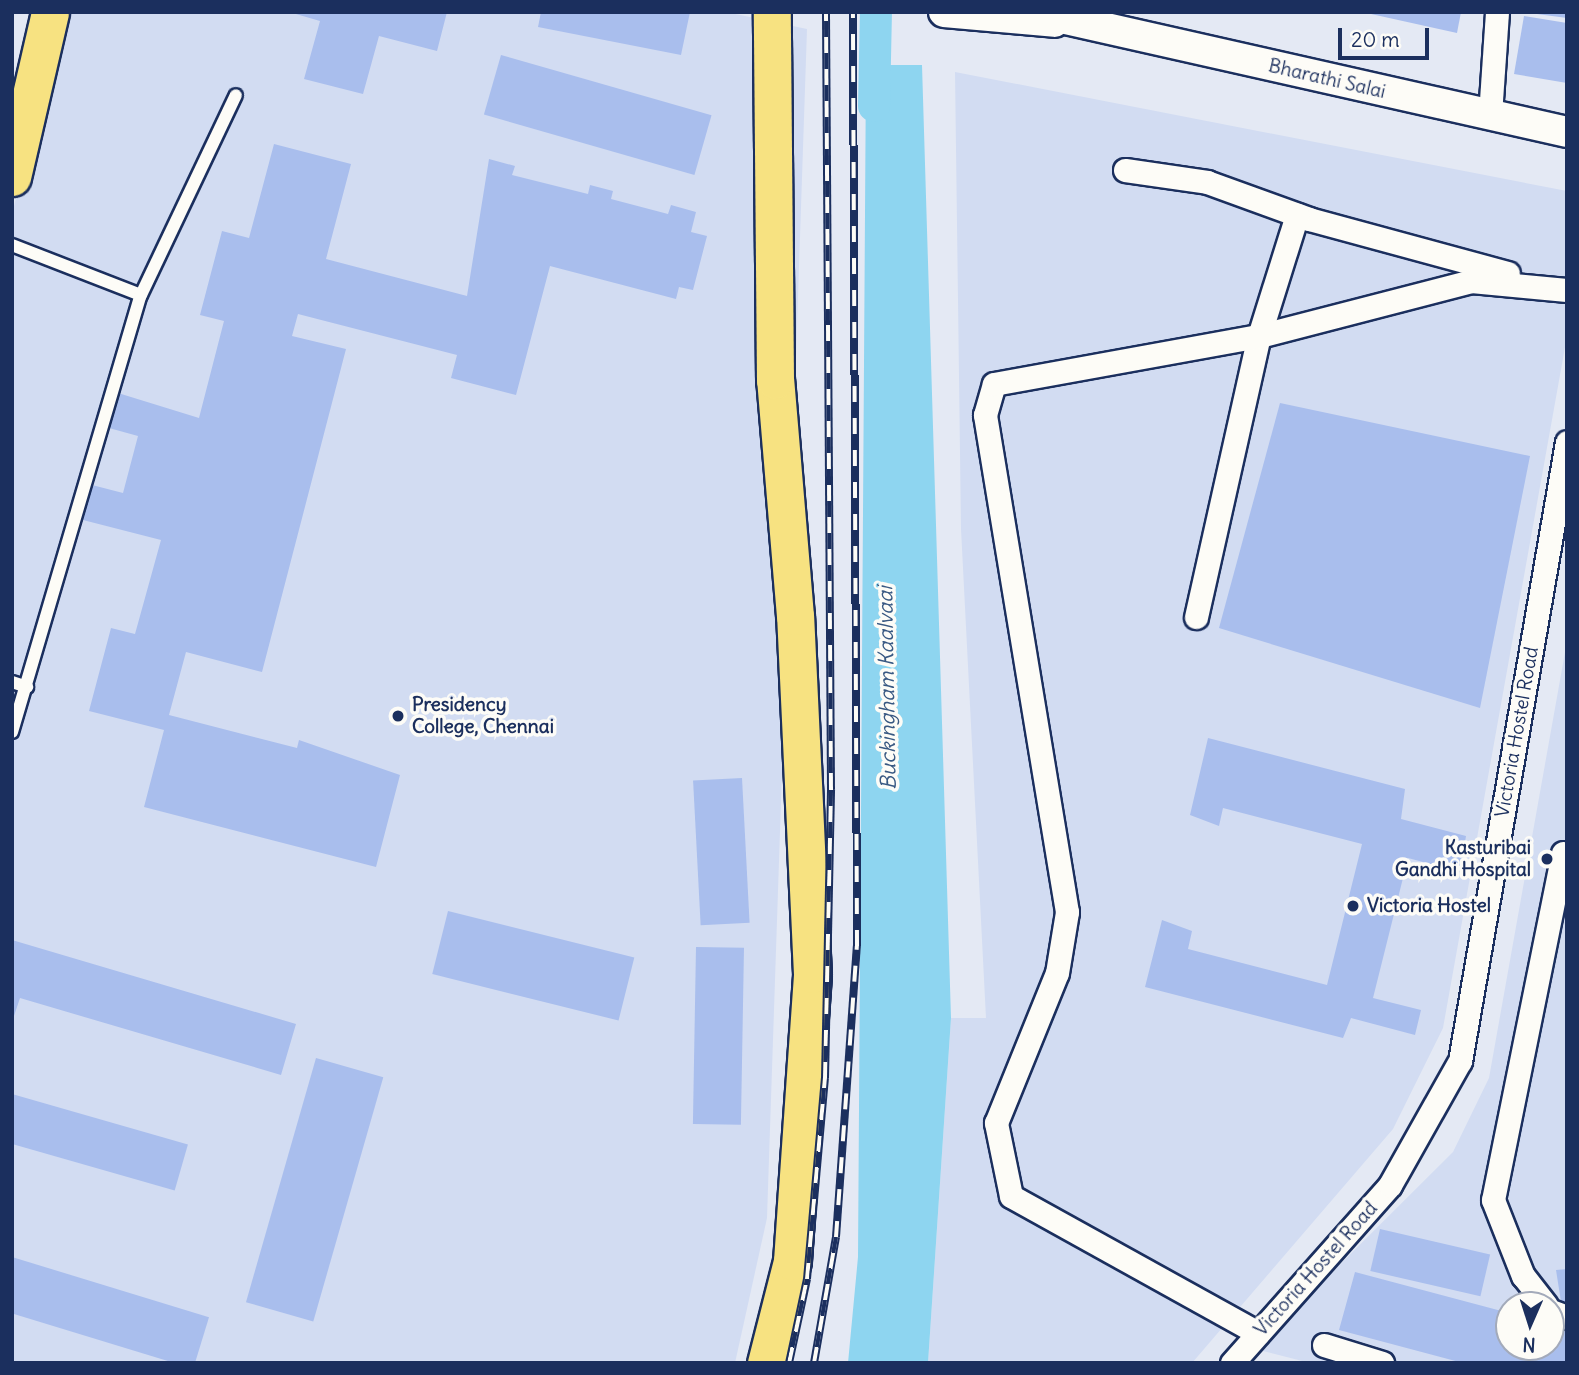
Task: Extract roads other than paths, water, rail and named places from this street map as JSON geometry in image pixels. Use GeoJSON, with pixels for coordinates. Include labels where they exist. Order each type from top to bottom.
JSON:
{"type":"FeatureCollection","features":[{"type":"Feature","properties":{"kind":"main road"},"geometry":{"type":"LineString","coordinates":[[12,64],[25,12]]}},
{"type":"Feature","properties":{"kind":"main road"},"geometry":{"type":"LineString","coordinates":[[12,177],[50,12]]}},
{"type":"Feature","properties":{"kind":"main road"},"geometry":{"type":"LineString","coordinates":[[766,1363],[792,1261],[812,974],[795,616],[775,380],[772,12]]}},
{"type":"Feature","properties":{"kind":"street","name":"Bharathi Salai"},"geometry":{"type":"LineString","coordinates":[[944,12],[1087,25]]}},
{"type":"Feature","properties":{"kind":"street","name":"Bharathi Salai"},"geometry":{"type":"LineString","coordinates":[[1035,12],[1567,132]]}},
{"type":"Feature","properties":{"kind":"street"},"geometry":{"type":"LineString","coordinates":[[1490,115],[1497,12]]}},
{"type":"Feature","properties":{"kind":"street"},"geometry":{"type":"LineString","coordinates":[[1125,170],[1207,182],[1297,215],[1558,287]]}},
{"type":"Feature","properties":{"kind":"street"},"geometry":{"type":"LineString","coordinates":[[1196,617],[1259,336],[1297,215]]}},
{"type":"Feature","properties":{"kind":"street"},"geometry":{"type":"LineString","coordinates":[[1258,1333],[1011,1196],[996,1123],[1057,973],[1067,912],[985,415],[994,384],[1259,336],[1471,281],[1558,287]]}},
{"type":"Feature","properties":{"kind":"street","name":"Victoria Hostel Road"},"geometry":{"type":"LineString","coordinates":[[1232,1363],[1390,1185],[1460,1061],[1566,446]]}},
{"type":"Feature","properties":{"kind":"street"},"geometry":{"type":"LineString","coordinates":[[1535,1291],[1523,1276],[1493,1200],[1563,853]]}},
{"type":"Feature","properties":{"kind":"street"},"geometry":{"type":"LineString","coordinates":[[1324,1345],[1382,1363]]}},
{"type":"Feature","properties":{"kind":"lane"},"geometry":{"type":"LineString","coordinates":[[12,732],[141,295],[236,94]]}},
{"type":"Feature","properties":{"kind":"lane"},"geometry":{"type":"LineString","coordinates":[[12,244],[141,295]]}},
{"type":"Feature","properties":{"kind":"lane"},"geometry":{"type":"LineString","coordinates":[[12,682],[27,687]]}},
{"type":"Feature","properties":{"kind":"water"},"geometry":{"type":"Polygon","coordinates":[[[866,65],[922,65],[951,1018],[928,1363],[848,1363],[858,1257],[866,65]]]}},
{"type":"Feature","properties":{"kind":"waterway","name":"Buckingham Kaalvaai"},"geometry":{"type":"LineString","coordinates":[[874,106],[876,12]]}},
{"type":"Feature","properties":{"kind":"railway"},"geometry":{"type":"LineString","coordinates":[[789,1363],[807,1279],[825,1078],[831,789],[826,12]]}},
{"type":"Feature","properties":{"kind":"railway"},"geometry":{"type":"LineString","coordinates":[[814,1363],[836,1237],[857,946],[853,12]]}},
{"type":"Feature","properties":{"kind":"place","name":"Presidency College, Chennai"},"geometry":{"type":"Point","coordinates":[398,716]}},
{"type":"Feature","properties":{"kind":"place","name":"Kasturibai Gandhi Hospital"},"geometry":{"type":"Point","coordinates":[1547,859]}},
{"type":"Feature","properties":{"kind":"place","name":"Victoria Hostel"},"geometry":{"type":"Point","coordinates":[1353,906]}}]}
